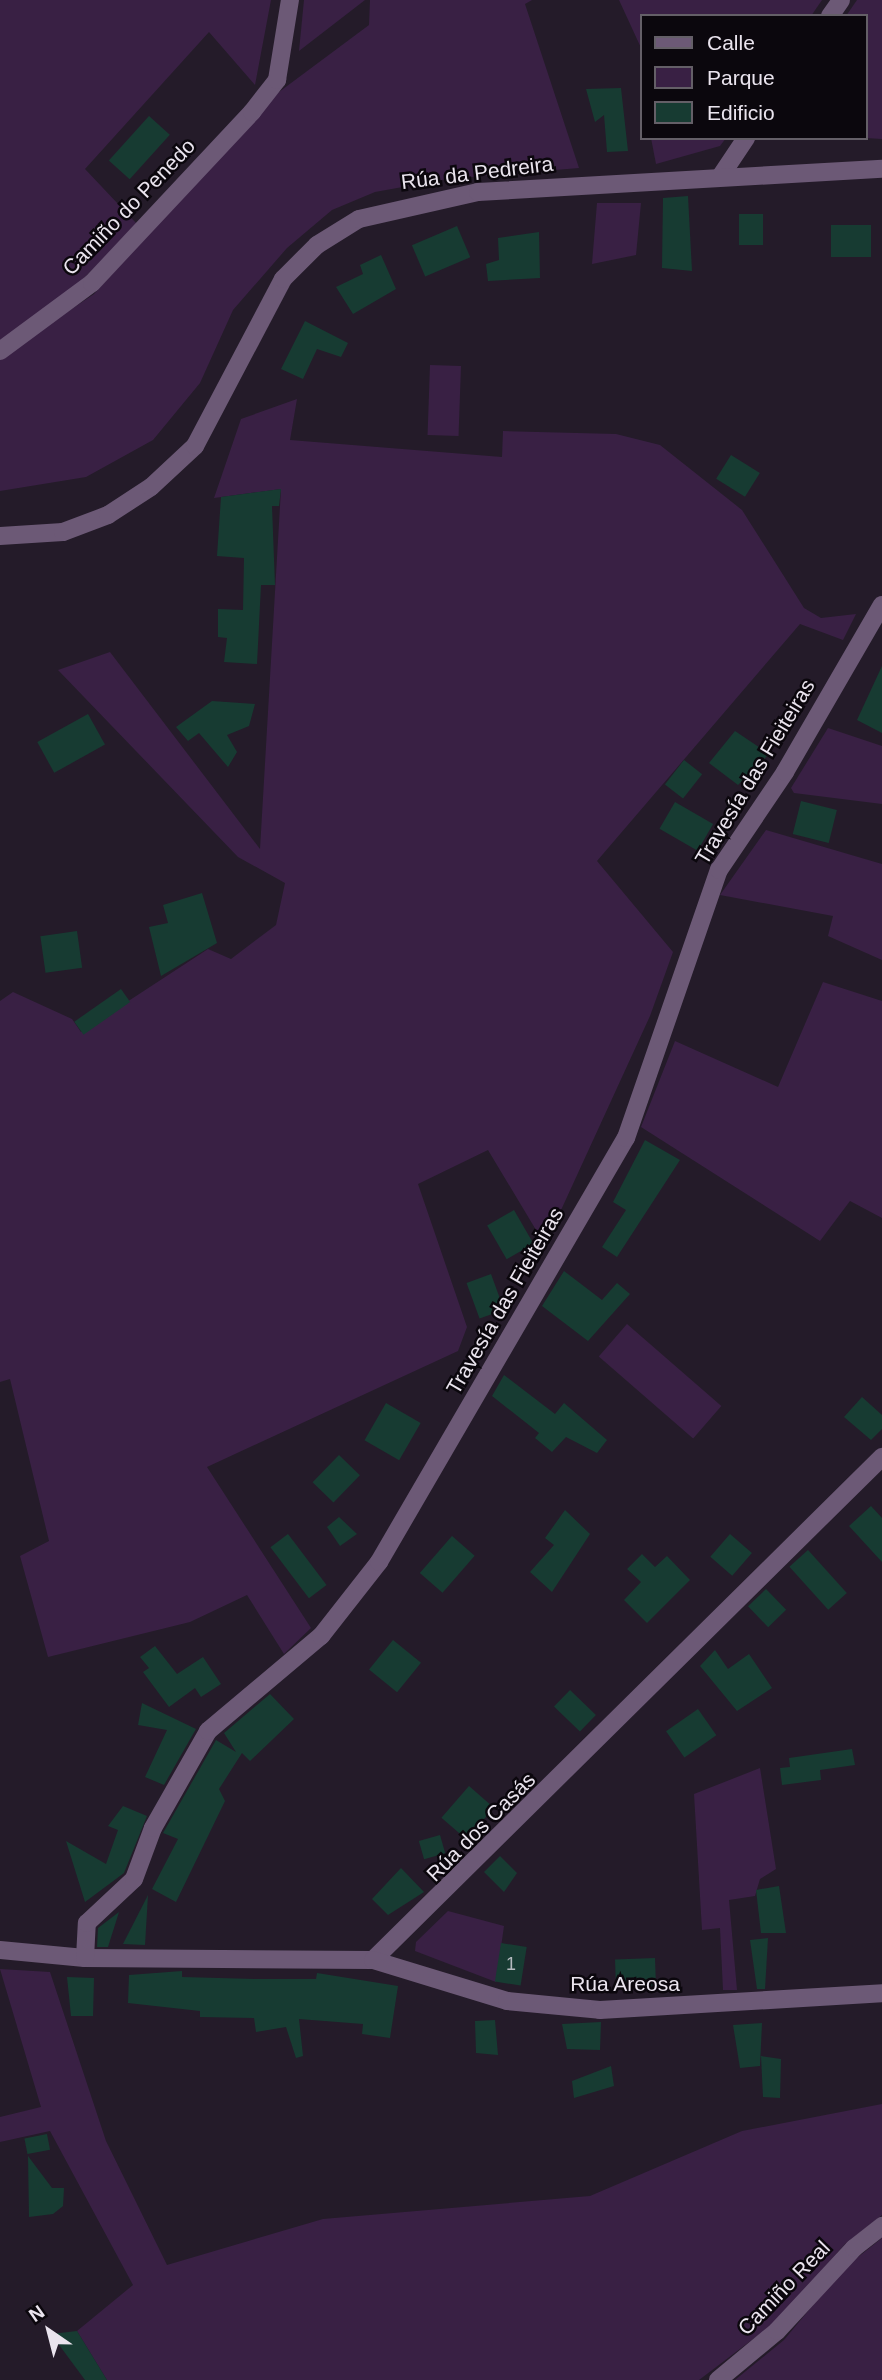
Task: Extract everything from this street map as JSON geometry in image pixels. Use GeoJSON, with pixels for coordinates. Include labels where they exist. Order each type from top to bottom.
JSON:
{"type":"FeatureCollection","features":[{"type":"Feature","properties":{"kind":"street","name":"Camiño do Penedo"},"geometry":{"type":"LineString","coordinates":[[0,351],[92,283],[277,80],[290,0]]}},
{"type":"Feature","properties":{"kind":"street"},"geometry":{"type":"LineString","coordinates":[[720,177],[745,140]]}},
{"type":"Feature","properties":{"kind":"street","name":"Rúa da Pedreira"},"geometry":{"type":"LineString","coordinates":[[0,536],[21,537],[108,515],[151,487],[195,446],[283,279],[317,245],[359,219],[478,192],[882,169]]}},
{"type":"Feature","properties":{"kind":"street","name":"Travesía das Fieiteiras"},"geometry":{"type":"LineString","coordinates":[[85,1958],[87,1923],[134,1879],[153,1828],[208,1731],[321,1636],[379,1562],[626,1138],[719,870],[785,772],[882,605]]}},
{"type":"Feature","properties":{"kind":"street","name":"Rúa dos Casás"},"geometry":{"type":"LineString","coordinates":[[373,1960],[882,1457]]}},
{"type":"Feature","properties":{"kind":"street"},"geometry":{"type":"LineString","coordinates":[[0,1950],[85,1958],[373,1960]]}},
{"type":"Feature","properties":{"kind":"street","name":"Rúa Areosa"},"geometry":{"type":"LineString","coordinates":[[373,1960],[507,2001],[600,2010],[882,1993]]}},
{"type":"Feature","properties":{"kind":"street","name":"Camiño Real"},"geometry":{"type":"LineString","coordinates":[[718,2380],[777,2331],[882,2226]]}},
{"type":"Feature","properties":{"kind":"green space"},"geometry":{"type":"Polygon","coordinates":[[[0,0],[271,0],[255,85],[209,32],[85,169],[137,224],[81,281],[0,342],[0,0]]]}},
{"type":"Feature","properties":{"kind":"green space"},"geometry":{"type":"Polygon","coordinates":[[[304,0],[365,0],[299,51],[304,0]]]}},
{"type":"Feature","properties":{"kind":"green space"},"geometry":{"type":"Polygon","coordinates":[[[370,0],[532,0],[525,4],[579,168],[447,179],[375,192],[332,210],[287,248],[233,310],[200,383],[153,440],[86,477],[0,491],[0,357],[94,294],[279,92],[369,25],[370,0]]]}},
{"type":"Feature","properties":{"kind":"green space"},"geometry":{"type":"Polygon","coordinates":[[[619,0],[822,0],[812,14],[640,14],[640,46],[619,0]]]}},
{"type":"Feature","properties":{"kind":"green space"},"geometry":{"type":"Polygon","coordinates":[[[857,0],[882,0],[882,139],[868,138],[868,14],[847,14],[857,0]]]}},
{"type":"Feature","properties":{"kind":"green space"},"geometry":{"type":"Polygon","coordinates":[[[651,140],[724,140],[720,146],[656,164],[651,140]]]}},
{"type":"Feature","properties":{"kind":"green space"},"geometry":{"type":"Polygon","coordinates":[[[597,203],[641,203],[636,255],[592,264],[597,203]]]}},
{"type":"Feature","properties":{"kind":"green space"},"geometry":{"type":"Polygon","coordinates":[[[430,365],[461,366],[459,436],[428,435],[430,365]]]}},
{"type":"Feature","properties":{"kind":"green space"},"geometry":{"type":"Polygon","coordinates":[[[297,399],[290,440],[502,457],[503,431],[616,434],[660,445],[742,510],[804,608],[821,618],[856,614],[843,640],[800,624],[597,861],[673,952],[650,1016],[545,1245],[488,1150],[418,1184],[467,1327],[458,1351],[207,1467],[311,1628],[284,1654],[247,1595],[190,1622],[48,1657],[20,1556],[49,1541],[10,1379],[0,1382],[0,1001],[13,992],[72,1019],[81,1032],[208,949],[231,959],[276,925],[285,883],[238,857],[58,670],[110,652],[260,849],[281,489],[214,498],[241,419],[297,399]]]}},
{"type":"Feature","properties":{"kind":"green space"},"geometry":{"type":"Polygon","coordinates":[[[828,728],[882,746],[882,804],[794,793],[791,788],[828,728]]]}},
{"type":"Feature","properties":{"kind":"green space"},"geometry":{"type":"Polygon","coordinates":[[[766,830],[882,864],[882,960],[828,936],[833,916],[720,895],[766,830]]]}},
{"type":"Feature","properties":{"kind":"green space"},"geometry":{"type":"Polygon","coordinates":[[[823,982],[882,1001],[882,1218],[850,1201],[820,1241],[641,1127],[675,1041],[778,1087],[823,982]]]}},
{"type":"Feature","properties":{"kind":"green space"},"geometry":{"type":"Polygon","coordinates":[[[627,1324],[721,1406],[693,1438],[599,1356],[627,1324]]]}},
{"type":"Feature","properties":{"kind":"green space"},"geometry":{"type":"Polygon","coordinates":[[[760,1768],[776,1869],[760,1879],[755,1896],[729,1900],[737,1990],[723,1990],[720,1928],[702,1930],[694,1794],[760,1768]]]}},
{"type":"Feature","properties":{"kind":"green space"},"geometry":{"type":"Polygon","coordinates":[[[448,1911],[504,1926],[496,1982],[415,1951],[416,1942],[448,1911]]]}},
{"type":"Feature","properties":{"kind":"green space"},"geometry":{"type":"Polygon","coordinates":[[[0,1969],[50,1972],[106,2141],[167,2265],[323,2219],[590,2196],[742,2131],[882,2104],[882,2215],[845,2244],[777,2321],[699,2380],[107,2380],[77,2331],[133,2285],[50,2131],[0,2142],[0,2117],[41,2107],[0,1969]]]}},
{"type":"Feature","properties":{"kind":"green space"},"geometry":{"type":"Polygon","coordinates":[[[882,2238],[882,2380],[735,2380],[784,2340],[843,2269],[882,2238]]]}},
{"type":"Feature","properties":{"kind":"building"},"geometry":{"type":"Polygon","coordinates":[[[621,88],[628,151],[607,152],[604,115],[595,122],[586,89],[621,88]]]}},
{"type":"Feature","properties":{"kind":"building"},"geometry":{"type":"Polygon","coordinates":[[[149,116],[170,135],[130,179],[109,161],[149,116]]]}},
{"type":"Feature","properties":{"kind":"building"},"geometry":{"type":"Polygon","coordinates":[[[688,196],[692,271],[662,268],[663,198],[688,196]]]}},
{"type":"Feature","properties":{"kind":"building"},"geometry":{"type":"Polygon","coordinates":[[[739,214],[763,214],[763,245],[739,245],[739,214]]]}},
{"type":"Feature","properties":{"kind":"building"},"geometry":{"type":"Polygon","coordinates":[[[831,225],[871,225],[871,257],[831,257],[831,225]]]}},
{"type":"Feature","properties":{"kind":"building"},"geometry":{"type":"Polygon","coordinates":[[[457,226],[470,257],[425,276],[412,245],[457,226]]]}},
{"type":"Feature","properties":{"kind":"building"},"geometry":{"type":"Polygon","coordinates":[[[539,232],[540,278],[488,281],[486,264],[499,260],[498,238],[539,232]]]}},
{"type":"Feature","properties":{"kind":"building"},"geometry":{"type":"Polygon","coordinates":[[[381,255],[396,289],[353,314],[336,287],[363,274],[360,265],[381,255]]]}},
{"type":"Feature","properties":{"kind":"building"},"geometry":{"type":"Polygon","coordinates":[[[305,321],[348,343],[341,357],[317,349],[303,379],[281,369],[305,321]]]}},
{"type":"Feature","properties":{"kind":"building"},"geometry":{"type":"Polygon","coordinates":[[[731,455],[760,473],[745,497],[716,479],[731,455]]]}},
{"type":"Feature","properties":{"kind":"building"},"geometry":{"type":"Polygon","coordinates":[[[281,489],[279,506],[272,506],[275,585],[261,585],[257,664],[224,662],[227,638],[218,637],[218,609],[243,610],[244,558],[217,556],[221,497],[281,489]]]}},
{"type":"Feature","properties":{"kind":"building"},"geometry":{"type":"Polygon","coordinates":[[[882,666],[882,733],[857,720],[882,666]]]}},
{"type":"Feature","properties":{"kind":"building"},"geometry":{"type":"Polygon","coordinates":[[[212,701],[255,704],[249,726],[227,735],[237,752],[228,767],[199,733],[188,741],[176,727],[212,701]]]}},
{"type":"Feature","properties":{"kind":"building"},"geometry":{"type":"Polygon","coordinates":[[[88,714],[105,745],[54,773],[37,742],[88,714]]]}},
{"type":"Feature","properties":{"kind":"building"},"geometry":{"type":"Polygon","coordinates":[[[735,731],[769,754],[738,785],[709,763],[735,731]]]}},
{"type":"Feature","properties":{"kind":"building"},"geometry":{"type":"Polygon","coordinates":[[[684,760],[702,774],[683,799],[665,784],[684,760]]]}},
{"type":"Feature","properties":{"kind":"building"},"geometry":{"type":"Polygon","coordinates":[[[801,801],[837,810],[829,843],[793,834],[801,801]]]}},
{"type":"Feature","properties":{"kind":"building"},"geometry":{"type":"Polygon","coordinates":[[[675,802],[713,824],[698,851],[660,829],[675,802]]]}},
{"type":"Feature","properties":{"kind":"building"},"geometry":{"type":"Polygon","coordinates":[[[202,893],[217,943],[161,976],[149,927],[168,923],[163,905],[202,893]]]}},
{"type":"Feature","properties":{"kind":"building"},"geometry":{"type":"Polygon","coordinates":[[[77,931],[82,968],[46,973],[40,936],[77,931]]]}},
{"type":"Feature","properties":{"kind":"building"},"geometry":{"type":"Polygon","coordinates":[[[121,989],[130,1002],[83,1035],[74,1022],[121,989]]]}},
{"type":"Feature","properties":{"kind":"building"},"geometry":{"type":"Polygon","coordinates":[[[645,1140],[680,1160],[617,1257],[602,1247],[626,1210],[613,1202],[645,1140]]]}},
{"type":"Feature","properties":{"kind":"building"},"geometry":{"type":"Polygon","coordinates":[[[514,1210],[534,1244],[507,1259],[487,1226],[514,1210]]]}},
{"type":"Feature","properties":{"kind":"building"},"geometry":{"type":"Polygon","coordinates":[[[564,1271],[602,1300],[617,1283],[630,1294],[588,1341],[542,1306],[564,1271]]]}},
{"type":"Feature","properties":{"kind":"building"},"geometry":{"type":"Polygon","coordinates":[[[491,1274],[504,1310],[480,1319],[467,1283],[491,1274]]]}},
{"type":"Feature","properties":{"kind":"building"},"geometry":{"type":"Polygon","coordinates":[[[504,1375],[555,1414],[564,1403],[607,1440],[597,1453],[566,1437],[552,1452],[535,1438],[539,1433],[492,1396],[504,1375]]]}},
{"type":"Feature","properties":{"kind":"building"},"geometry":{"type":"Polygon","coordinates":[[[862,1397],[882,1415],[882,1429],[871,1440],[844,1417],[862,1397]]]}},
{"type":"Feature","properties":{"kind":"building"},"geometry":{"type":"Polygon","coordinates":[[[386,1403],[421,1423],[399,1460],[364,1440],[386,1403]]]}},
{"type":"Feature","properties":{"kind":"building"},"geometry":{"type":"Polygon","coordinates":[[[339,1455],[360,1475],[333,1502],[313,1482],[339,1455]]]}},
{"type":"Feature","properties":{"kind":"building"},"geometry":{"type":"Polygon","coordinates":[[[871,1506],[882,1518],[882,1562],[849,1526],[871,1506]]]}},
{"type":"Feature","properties":{"kind":"building"},"geometry":{"type":"Polygon","coordinates":[[[565,1510],[590,1534],[552,1592],[530,1572],[554,1545],[545,1538],[565,1510]]]}},
{"type":"Feature","properties":{"kind":"building"},"geometry":{"type":"Polygon","coordinates":[[[339,1517],[357,1534],[340,1546],[327,1527],[339,1517]]]}},
{"type":"Feature","properties":{"kind":"building"},"geometry":{"type":"Polygon","coordinates":[[[288,1534],[327,1585],[309,1598],[270,1547],[288,1534]]]}},
{"type":"Feature","properties":{"kind":"building"},"geometry":{"type":"Polygon","coordinates":[[[730,1534],[752,1553],[732,1576],[710,1557],[730,1534]]]}},
{"type":"Feature","properties":{"kind":"building"},"geometry":{"type":"Polygon","coordinates":[[[452,1536],[475,1556],[442,1593],[420,1573],[452,1536]]]}},
{"type":"Feature","properties":{"kind":"building"},"geometry":{"type":"Polygon","coordinates":[[[808,1550],[847,1593],[828,1610],[789,1567],[808,1550]]]}},
{"type":"Feature","properties":{"kind":"building"},"geometry":{"type":"Polygon","coordinates":[[[642,1554],[655,1567],[667,1556],[690,1580],[647,1623],[624,1600],[641,1582],[627,1569],[642,1554]]]}},
{"type":"Feature","properties":{"kind":"building"},"geometry":{"type":"Polygon","coordinates":[[[766,1589],[786,1610],[768,1627],[748,1606],[766,1589]]]}},
{"type":"Feature","properties":{"kind":"building"},"geometry":{"type":"Polygon","coordinates":[[[393,1640],[421,1663],[397,1692],[369,1670],[393,1640]]]}},
{"type":"Feature","properties":{"kind":"building"},"geometry":{"type":"Polygon","coordinates":[[[155,1646],[177,1674],[203,1657],[221,1684],[201,1697],[195,1688],[169,1707],[143,1672],[149,1668],[140,1657],[155,1646]]]}},
{"type":"Feature","properties":{"kind":"building"},"geometry":{"type":"Polygon","coordinates":[[[715,1650],[728,1669],[749,1654],[772,1688],[737,1711],[700,1666],[715,1650]]]}},
{"type":"Feature","properties":{"kind":"building"},"geometry":{"type":"Polygon","coordinates":[[[570,1690],[596,1715],[580,1732],[554,1707],[570,1690]]]}},
{"type":"Feature","properties":{"kind":"building"},"geometry":{"type":"Polygon","coordinates":[[[270,1694],[294,1719],[250,1761],[242,1753],[219,1789],[225,1801],[176,1902],[152,1889],[178,1839],[163,1833],[216,1740],[236,1752],[224,1733],[270,1694]]]}},
{"type":"Feature","properties":{"kind":"building"},"geometry":{"type":"Polygon","coordinates":[[[142,1703],[196,1729],[164,1785],[145,1777],[167,1730],[138,1725],[142,1703]]]}},
{"type":"Feature","properties":{"kind":"building"},"geometry":{"type":"Polygon","coordinates":[[[698,1709],[716,1735],[684,1758],[666,1731],[698,1709]]]}},
{"type":"Feature","properties":{"kind":"building"},"geometry":{"type":"Polygon","coordinates":[[[852,1749],[855,1765],[820,1770],[821,1780],[782,1785],[780,1768],[790,1767],[789,1758],[852,1749]]]}},
{"type":"Feature","properties":{"kind":"building"},"geometry":{"type":"Polygon","coordinates":[[[469,1786],[494,1808],[466,1839],[441,1818],[469,1786]]]}},
{"type":"Feature","properties":{"kind":"building"},"geometry":{"type":"Polygon","coordinates":[[[123,1806],[147,1816],[124,1873],[85,1902],[66,1841],[106,1864],[118,1830],[108,1826],[123,1806]]]}},
{"type":"Feature","properties":{"kind":"building"},"geometry":{"type":"Polygon","coordinates":[[[440,1835],[445,1853],[424,1859],[419,1841],[440,1835]]]}},
{"type":"Feature","properties":{"kind":"building"},"geometry":{"type":"Polygon","coordinates":[[[500,1856],[517,1873],[504,1892],[484,1872],[500,1856]]]}},
{"type":"Feature","properties":{"kind":"building"},"geometry":{"type":"Polygon","coordinates":[[[401,1868],[424,1892],[388,1915],[372,1899],[401,1868]]]}},
{"type":"Feature","properties":{"kind":"building"},"geometry":{"type":"Polygon","coordinates":[[[779,1886],[786,1933],[761,1933],[756,1890],[779,1886]]]}},
{"type":"Feature","properties":{"kind":"building"},"geometry":{"type":"Polygon","coordinates":[[[148,1895],[145,1945],[123,1944],[148,1895]]]}},
{"type":"Feature","properties":{"kind":"building"},"geometry":{"type":"Polygon","coordinates":[[[119,1912],[108,1947],[97,1947],[98,1928],[119,1912]]]}},
{"type":"Feature","properties":{"kind":"building"},"geometry":{"type":"Polygon","coordinates":[[[768,1938],[765,1989],[757,1989],[750,1940],[768,1938]]]}},
{"type":"Feature","properties":{"kind":"building"},"geometry":{"type":"Polygon","coordinates":[[[501,1943],[527,1947],[521,1986],[495,1982],[501,1943]]]}},
{"type":"Feature","properties":{"kind":"building"},"geometry":{"type":"Polygon","coordinates":[[[655,1958],[656,1986],[616,1987],[615,1959],[655,1958]]]}},
{"type":"Feature","properties":{"kind":"building"},"geometry":{"type":"Polygon","coordinates":[[[182,1971],[182,1977],[255,1979],[316,1979],[317,1973],[398,1986],[390,2038],[362,2034],[363,2024],[299,2019],[303,2056],[296,2058],[286,2027],[256,2032],[254,2018],[200,2017],[200,2011],[128,2003],[129,1975],[182,1971]]]}},
{"type":"Feature","properties":{"kind":"building"},"geometry":{"type":"Polygon","coordinates":[[[67,1977],[94,1978],[93,2016],[71,2016],[67,1977]]]}},
{"type":"Feature","properties":{"kind":"building"},"geometry":{"type":"Polygon","coordinates":[[[495,2020],[498,2055],[476,2053],[475,2021],[495,2020]]]}},
{"type":"Feature","properties":{"kind":"building"},"geometry":{"type":"Polygon","coordinates":[[[601,2022],[600,2050],[567,2049],[562,2024],[601,2022]]]}},
{"type":"Feature","properties":{"kind":"building"},"geometry":{"type":"Polygon","coordinates":[[[762,2023],[760,2066],[740,2068],[733,2025],[762,2023]]]}},
{"type":"Feature","properties":{"kind":"building"},"geometry":{"type":"Polygon","coordinates":[[[761,2056],[781,2059],[780,2098],[763,2097],[761,2056]]]}},
{"type":"Feature","properties":{"kind":"building"},"geometry":{"type":"Polygon","coordinates":[[[611,2066],[614,2086],[574,2098],[572,2081],[611,2066]]]}},
{"type":"Feature","properties":{"kind":"building"},"geometry":{"type":"Polygon","coordinates":[[[47,2134],[50,2150],[27,2154],[24,2138],[47,2134]]]}},
{"type":"Feature","properties":{"kind":"building"},"geometry":{"type":"Polygon","coordinates":[[[28,2156],[52,2188],[64,2188],[63,2206],[53,2214],[29,2217],[28,2156]]]}},
{"type":"Feature","properties":{"kind":"building"},"geometry":{"type":"Polygon","coordinates":[[[77,2331],[107,2380],[85,2380],[51,2334],[77,2331]]]}}]}
